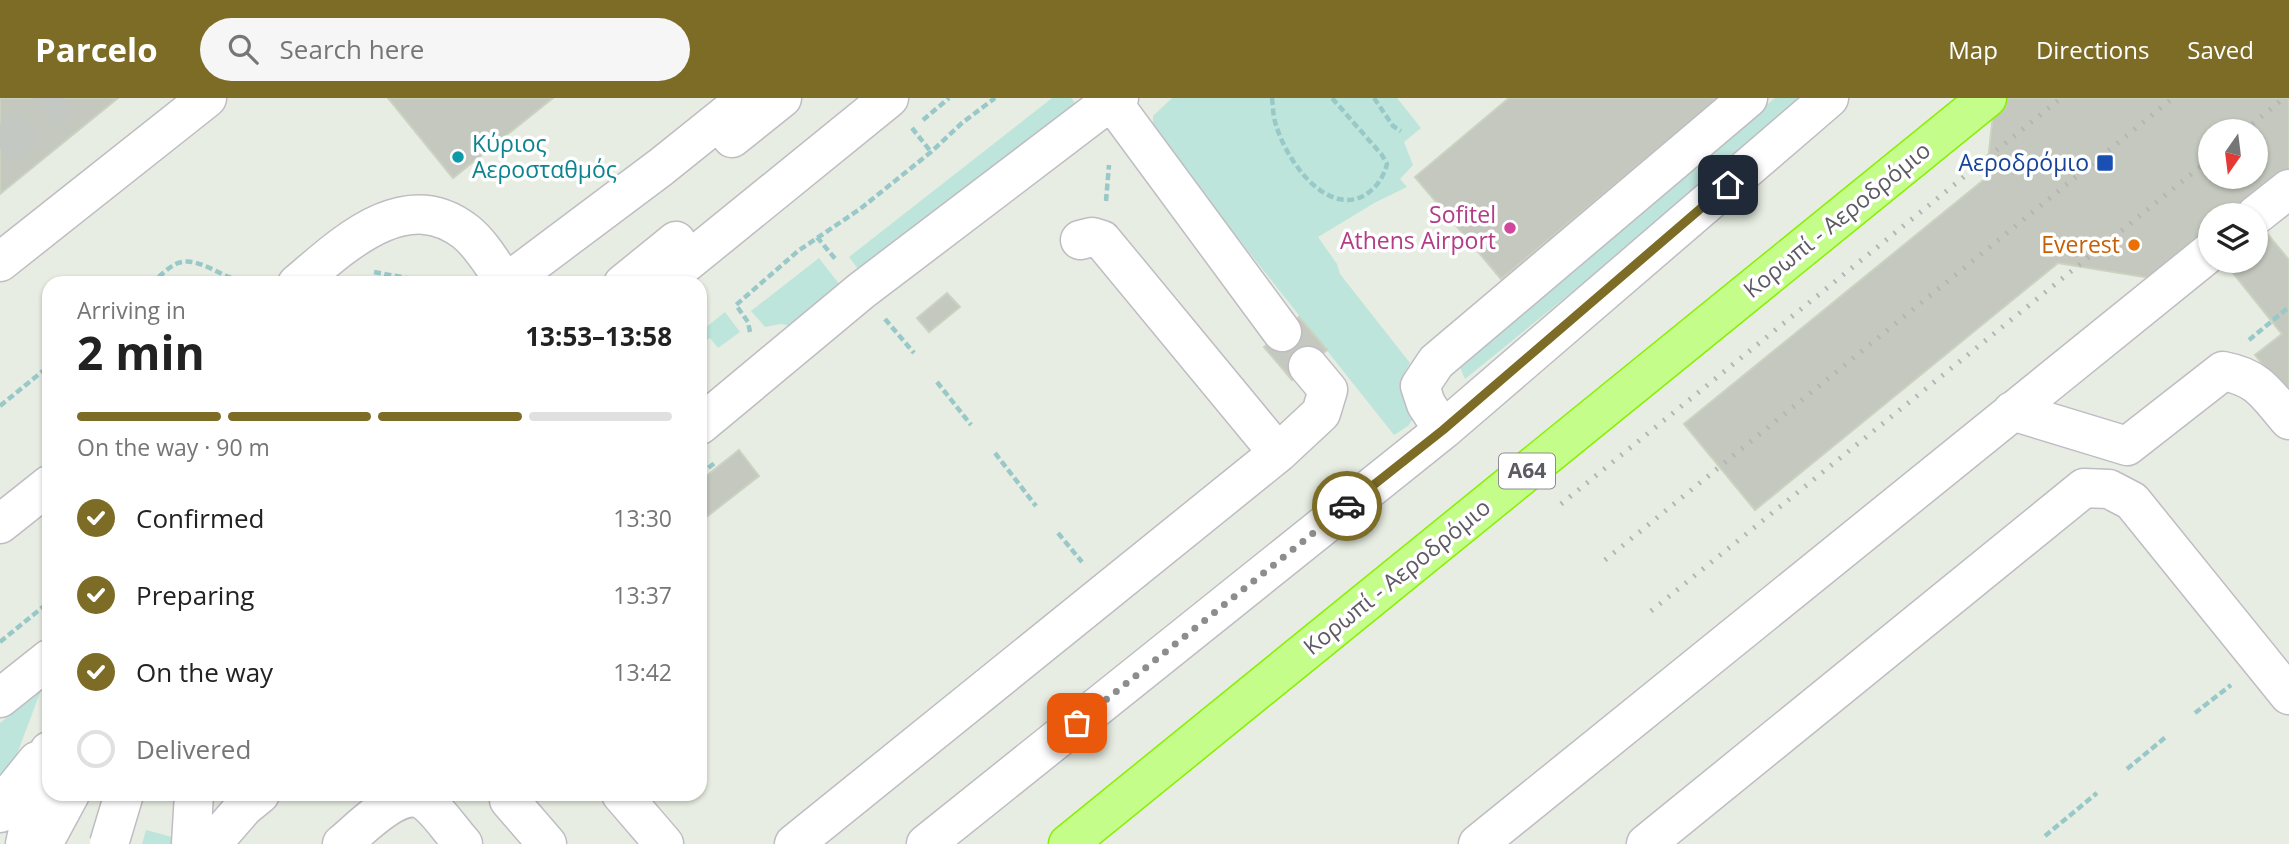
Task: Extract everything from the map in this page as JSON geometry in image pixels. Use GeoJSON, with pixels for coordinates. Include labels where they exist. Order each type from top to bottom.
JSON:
{"type":"FeatureCollection","features":[{"type":"Feature","properties":{"kind":"highway","name":"Κορωπί - Αεροδρόμιο"},"geometry":{"type":"LineString","coordinates":[[1068,844],[1987,98]]}},
{"type":"Feature","properties":{"kind":"street"},"geometry":{"type":"LineString","coordinates":[[0,262],[207,98]]}},
{"type":"Feature","properties":{"kind":"street"},"geometry":{"type":"LineString","coordinates":[[515,276],[661,167],[747,98]]}},
{"type":"Feature","properties":{"kind":"street"},"geometry":{"type":"LineString","coordinates":[[560,276],[782,98]]}},
{"type":"Feature","properties":{"kind":"street"},"geometry":{"type":"LineString","coordinates":[[633,276],[851,98]]}},
{"type":"Feature","properties":{"kind":"street"},"geometry":{"type":"LineString","coordinates":[[1443,430],[1426,404],[1420,386],[1436,362],[1748,98]]}},
{"type":"Feature","properties":{"kind":"street"},"geometry":{"type":"LineString","coordinates":[[926,844],[1443,430],[1829,98]]}},
{"type":"Feature","properties":{"kind":"street"},"geometry":{"type":"LineString","coordinates":[[707,419],[861,290],[1095,113],[1116,100],[1282,332]]}},
{"type":"Feature","properties":{"kind":"street"},"geometry":{"type":"LineString","coordinates":[[671,276],[900,112]]}},
{"type":"Feature","properties":{"kind":"street"},"geometry":{"type":"LineString","coordinates":[[2268,205],[2289,188]]}},
{"type":"Feature","properties":{"kind":"street"},"geometry":{"type":"LineString","coordinates":[[287,276],[360,232],[410,215],[441,219],[464,231],[479,245],[501,276]]}},
{"type":"Feature","properties":{"kind":"street"},"geometry":{"type":"LineString","coordinates":[[1091,240],[1278,453]]}},
{"type":"Feature","properties":{"kind":"street"},"geometry":{"type":"LineString","coordinates":[[1478,844],[2198,262]]}},
{"type":"Feature","properties":{"kind":"street"},"geometry":{"type":"LineString","coordinates":[[794,844],[1278,453],[1321,413],[1325,404],[1328,390],[1308,366]]}},
{"type":"Feature","properties":{"kind":"street"},"geometry":{"type":"LineString","coordinates":[[2012,411],[2127,446],[2223,371],[2243,374],[2255,381],[2289,420]]}},
{"type":"Feature","properties":{"kind":"street"},"geometry":{"type":"LineString","coordinates":[[1646,844],[2084,488],[2109,488],[2132,501],[2289,695]]}},
{"type":"Feature","properties":{"kind":"street"},"geometry":{"type":"LineString","coordinates":[[0,524],[42,491]]}},
{"type":"Feature","properties":{"kind":"street"},"geometry":{"type":"LineString","coordinates":[[5,694],[42,665]]}},
{"type":"Feature","properties":{"kind":"street"},"geometry":{"type":"LineString","coordinates":[[0,813],[12,792],[42,756]]}},
{"type":"Feature","properties":{"kind":"street"},"geometry":{"type":"LineString","coordinates":[[25,844],[42,767]]}},
{"type":"Feature","properties":{"kind":"street"},"geometry":{"type":"LineString","coordinates":[[43,844],[66,801]]}},
{"type":"Feature","properties":{"kind":"street"},"geometry":{"type":"LineString","coordinates":[[108,844],[122,801]]}},
{"type":"Feature","properties":{"kind":"street"},"geometry":{"type":"LineString","coordinates":[[191,844],[194,801]]}},
{"type":"Feature","properties":{"kind":"street"},"geometry":{"type":"LineString","coordinates":[[212,844],[251,801]]}},
{"type":"Feature","properties":{"kind":"street"},"geometry":{"type":"LineString","coordinates":[[342,844],[396,801]]}},
{"type":"Feature","properties":{"kind":"street"},"geometry":{"type":"LineString","coordinates":[[424,801],[463,844]]}},
{"type":"Feature","properties":{"kind":"street"},"geometry":{"type":"LineString","coordinates":[[510,801],[547,844]]}},
{"type":"Feature","properties":{"kind":"street"},"geometry":{"type":"LineString","coordinates":[[627,801],[664,844]]}},
{"type":"Feature","properties":{"kind":"path"},"geometry":{"type":"LineString","coordinates":[[746,344],[751,334],[748,322],[736,305],[798,251],[860,209],[995,98]]}},
{"type":"Feature","properties":{"kind":"path"},"geometry":{"type":"LineString","coordinates":[[1272,98],[1275,123],[1283,143],[1306,178],[1316,190],[1328,197],[1346,201],[1362,197],[1373,189],[1384,174],[1387,164],[1332,98]]}},
{"type":"Feature","properties":{"kind":"path"},"geometry":{"type":"LineString","coordinates":[[1374,98],[1392,126],[1401,131]]}},
{"type":"Feature","properties":{"kind":"path"},"geometry":{"type":"LineString","coordinates":[[900,112],[931,152]]}},
{"type":"Feature","properties":{"kind":"path"},"geometry":{"type":"LineString","coordinates":[[1091,240],[1109,163]]}},
{"type":"Feature","properties":{"kind":"path"},"geometry":{"type":"LineString","coordinates":[[161,276],[182,262],[227,276]]}},
{"type":"Feature","properties":{"kind":"path"},"geometry":{"type":"LineString","coordinates":[[881,315],[914,353]]}},
{"type":"Feature","properties":{"kind":"path"},"geometry":{"type":"LineString","coordinates":[[0,406],[42,372]]}},
{"type":"Feature","properties":{"kind":"path"},"geometry":{"type":"LineString","coordinates":[[937,382],[971,425]]}},
{"type":"Feature","properties":{"kind":"path"},"geometry":{"type":"LineString","coordinates":[[995,453],[1036,506]]}},
{"type":"Feature","properties":{"kind":"path"},"geometry":{"type":"LineString","coordinates":[[1058,533],[1085,566]]}},
{"type":"Feature","properties":{"kind":"path"},"geometry":{"type":"LineString","coordinates":[[0,642],[42,608]]}},
{"type":"Feature","properties":{"kind":"path"},"geometry":{"type":"LineString","coordinates":[[2195,713],[2237,680]]}},
{"type":"Feature","properties":{"kind":"path"},"geometry":{"type":"LineString","coordinates":[[2127,769],[2167,736]]}},
{"type":"Feature","properties":{"kind":"path"},"geometry":{"type":"LineString","coordinates":[[2045,836],[2097,793]]}},
{"type":"Feature","properties":{"kind":"shaded area"},"geometry":{"type":"Polygon","coordinates":[[[1052,98],[1071,98],[1079,108],[864,277],[849,257],[1052,98]]]}},
{"type":"Feature","properties":{"kind":"shaded area"},"geometry":{"type":"Polygon","coordinates":[[[1172,98],[1397,98],[1421,128],[1404,142],[1413,165],[1400,179],[1407,187],[1376,202],[1318,237],[1337,264],[1340,274],[1410,363],[1402,384],[1414,417],[1408,426],[1394,435],[1160,140],[1153,130],[1153,116],[1172,98]]]}},
{"type":"Feature","properties":{"kind":"shaded area"},"geometry":{"type":"Polygon","coordinates":[[[1775,98],[1811,98],[1465,379],[1459,365],[1465,353],[1775,98]]]}},
{"type":"Feature","properties":{"kind":"shaded area"},"geometry":{"type":"Polygon","coordinates":[[[819,258],[843,289],[799,327],[781,324],[765,327],[751,311],[819,258]]]}},
{"type":"Feature","properties":{"kind":"shaded area"},"geometry":{"type":"Polygon","coordinates":[[[725,312],[740,332],[718,348],[710,338],[707,340],[707,326],[725,312]]]}},
{"type":"Feature","properties":{"kind":"shaded area"},"geometry":{"type":"Polygon","coordinates":[[[41,690],[17,754],[0,784],[0,723],[41,690]]]}},
{"type":"Feature","properties":{"kind":"shaded area"},"geometry":{"type":"Polygon","coordinates":[[[146,830],[172,837],[173,844],[142,844],[146,830]]]}},
{"type":"Feature","properties":{"kind":"building"},"geometry":{"type":"Polygon","coordinates":[[[0,98],[118,98],[0,194],[0,98]]]}},
{"type":"Feature","properties":{"kind":"building","name":"Κύριος Αεροσταθμός"},"geometry":{"type":"Polygon","coordinates":[[[388,98],[553,98],[453,178],[388,98]]]}},
{"type":"Feature","properties":{"kind":"building","name":"Sofitel Athens Airport"},"geometry":{"type":"Polygon","coordinates":[[[1509,98],[1719,98],[1501,279],[1415,177],[1509,98]]]}},
{"type":"Feature","properties":{"kind":"building"},"geometry":{"type":"Polygon","coordinates":[[[1995,98],[2289,98],[2289,212],[2268,229],[2268,203],[2198,203],[2198,273],[2210,273],[2193,285],[2058,263],[1755,510],[1684,424],[1986,178],[1995,98]]]}},
{"type":"Feature","properties":{"kind":"building"},"geometry":{"type":"Polygon","coordinates":[[[2268,235],[2289,260],[2289,397],[2255,355],[2282,334],[2233,273],[2268,273],[2268,235]]]}},
{"type":"Feature","properties":{"kind":"building"},"geometry":{"type":"Polygon","coordinates":[[[947,293],[960,307],[929,332],[917,318],[947,293]]]}},
{"type":"Feature","properties":{"kind":"building"},"geometry":{"type":"Polygon","coordinates":[[[1299,317],[1327,350],[1292,380],[1264,347],[1299,317]]]}},
{"type":"Feature","properties":{"kind":"building"},"geometry":{"type":"Polygon","coordinates":[[[739,450],[759,476],[707,517],[707,475],[739,450]]]}},
{"type":"Feature","properties":{"kind":"tunnel"},"geometry":{"type":"LineString","coordinates":[[0,149],[63,98]]}},
{"type":"Feature","properties":{"kind":"railway"},"geometry":{"type":"LineString","coordinates":[[1561,504],[2061,98]]}},
{"type":"Feature","properties":{"kind":"railway"},"geometry":{"type":"LineString","coordinates":[[1605,560],[2173,98]]}},
{"type":"Feature","properties":{"kind":"railway"},"geometry":{"type":"LineString","coordinates":[[2259,119],[2284,98]]}},
{"type":"Feature","properties":{"kind":"railway"},"geometry":{"type":"LineString","coordinates":[[1651,611],[2198,169]]}},
{"type":"Feature","properties":{"kind":"way so far"},"geometry":{"type":"LineString","coordinates":[[1077,723],[1347,506]]}},
{"type":"Feature","properties":{"kind":"place","name":"Κύριος Αεροσταθμός"},"geometry":{"type":"Point","coordinates":[458,157]}},
{"type":"Feature","properties":{"kind":"place","name":"Αεροδρόμιο"},"geometry":{"type":"Point","coordinates":[2105,163]}},
{"type":"Feature","properties":{"kind":"place","name":"Sofitel Athens Airport"},"geometry":{"type":"Point","coordinates":[1510,228]}},
{"type":"Feature","properties":{"kind":"place","name":"Everest"},"geometry":{"type":"Point","coordinates":[2134,245]}},
{"type":"Feature","properties":{"kind":"route"},"geometry":{"type":"LineString","coordinates":[[1347,506],[1443,430],[1728,185]]}}]}
